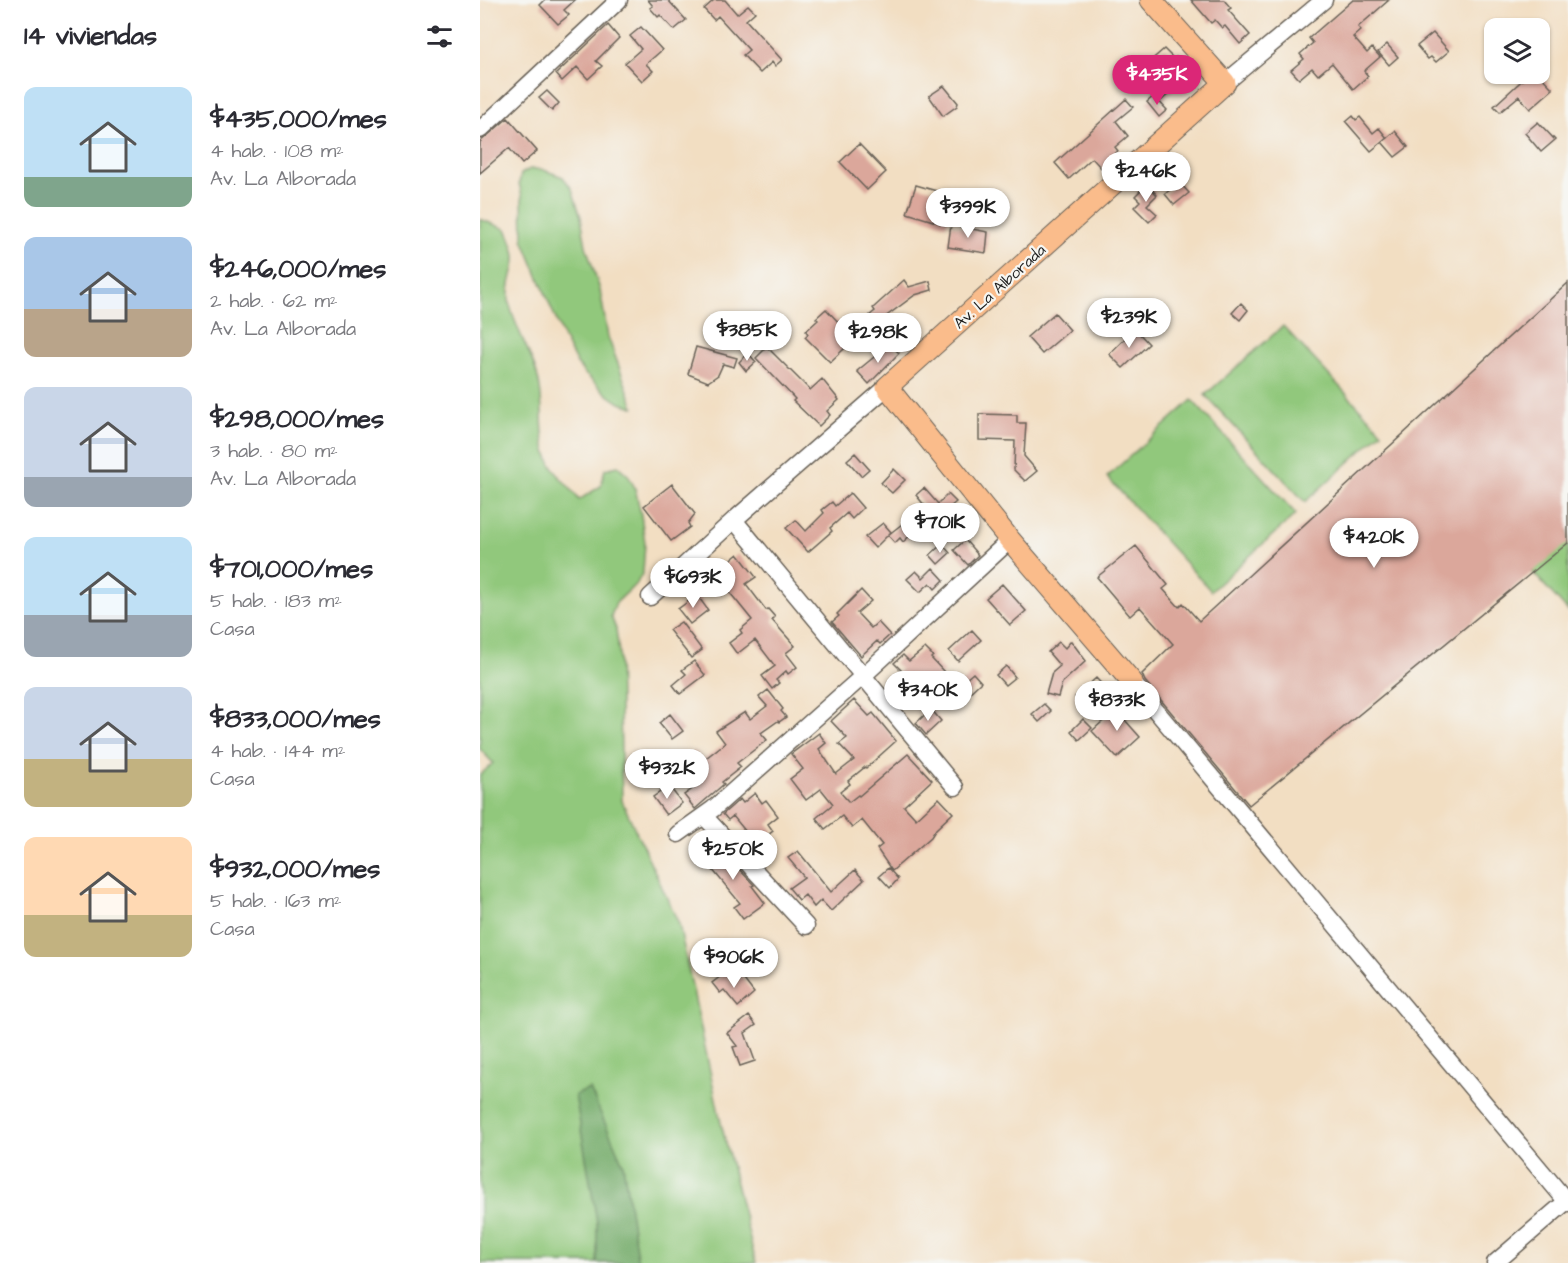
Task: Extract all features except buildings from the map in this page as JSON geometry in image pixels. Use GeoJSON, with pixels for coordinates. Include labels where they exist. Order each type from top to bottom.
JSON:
{"type":"FeatureCollection","features":[{"type":"Feature","properties":{"kind":"main road"},"geometry":{"type":"LineString","coordinates":[[1151,0],[1225,83]]}},
{"type":"Feature","properties":{"kind":"main road","name":"Av. La Alborada"},"geometry":{"type":"LineString","coordinates":[[886,387],[1225,83]]}},
{"type":"Feature","properties":{"kind":"main road"},"geometry":{"type":"LineString","coordinates":[[886,387],[1010,540],[1132,682]]}},
{"type":"Feature","properties":{"kind":"street"},"geometry":{"type":"LineString","coordinates":[[480,130],[619,0]]}},
{"type":"Feature","properties":{"kind":"street","name":"Av. La Alborada"},"geometry":{"type":"LineString","coordinates":[[1225,83],[1324,0]]}},
{"type":"Feature","properties":{"kind":"street","name":"Av. La Alborada"},"geometry":{"type":"LineString","coordinates":[[650,597],[886,387]]}},
{"type":"Feature","properties":{"kind":"street"},"geometry":{"type":"LineString","coordinates":[[734,520],[955,787]]}},
{"type":"Feature","properties":{"kind":"street"},"geometry":{"type":"LineString","coordinates":[[678,834],[704,816],[863,676],[1010,540]]}},
{"type":"Feature","properties":{"kind":"street"},"geometry":{"type":"LineString","coordinates":[[1132,682],[1567,1202],[1495,1263]]}},
{"type":"Feature","properties":{"kind":"street"},"geometry":{"type":"LineString","coordinates":[[704,816],[806,926]]}},
{"type":"Feature","properties":{"kind":"green space"},"geometry":{"type":"Polygon","coordinates":[[[530,169],[541,169],[563,177],[572,189],[600,290],[608,337],[634,407],[620,403],[608,395],[586,375],[577,364],[564,339],[523,239],[522,196],[519,183],[521,174],[530,169]]]}},
{"type":"Feature","properties":{"kind":"green space"},"geometry":{"type":"Polygon","coordinates":[[[480,219],[506,229],[514,248],[515,260],[509,301],[514,320],[538,378],[544,443],[551,464],[579,500],[601,486],[605,469],[618,466],[628,475],[635,488],[645,543],[643,572],[637,583],[616,603],[611,616],[616,629],[619,653],[622,801],[679,924],[721,1123],[756,1263],[480,1263],[480,775],[493,763],[480,749],[480,219]]]}},
{"type":"Feature","properties":{"kind":"green space"},"geometry":{"type":"Polygon","coordinates":[[[1283,326],[1382,432],[1305,502],[1205,395],[1283,326]]]}},
{"type":"Feature","properties":{"kind":"green space"},"geometry":{"type":"Polygon","coordinates":[[[1192,400],[1296,514],[1211,591],[1107,477],[1192,400]]]}},
{"type":"Feature","properties":{"kind":"green space"},"geometry":{"type":"Polygon","coordinates":[[[1568,531],[1568,611],[1527,566],[1568,531]]]}},
{"type":"Feature","properties":{"kind":"green space"},"geometry":{"type":"Polygon","coordinates":[[[590,1089],[623,1164],[638,1263],[597,1263],[597,1222],[575,1095],[590,1089]]]}}]}
